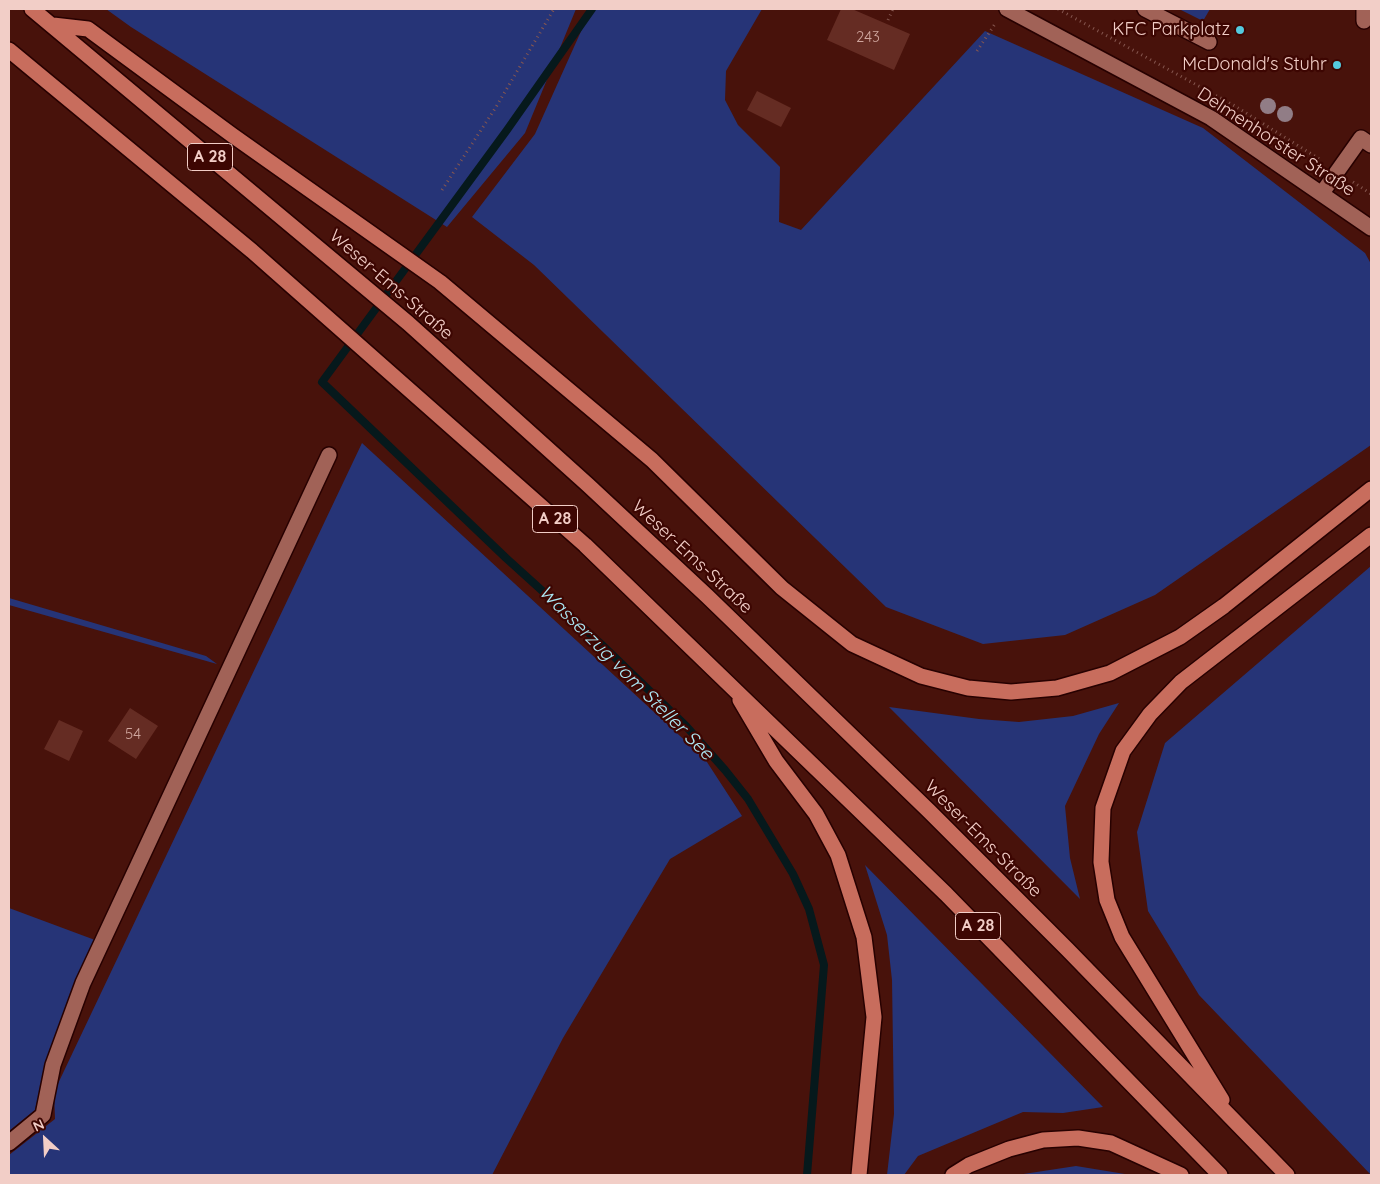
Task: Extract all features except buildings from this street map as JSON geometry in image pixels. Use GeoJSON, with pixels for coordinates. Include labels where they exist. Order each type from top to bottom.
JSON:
{"type":"FeatureCollection","features":[{"type":"Feature","properties":{"kind":"highway","name":"Weser-Ems-Straße"},"geometry":{"type":"LineString","coordinates":[[32,9],[408,323],[588,485],[721,610],[1067,948],[1287,1175]]}},
{"type":"Feature","properties":{"kind":"highway"},"geometry":{"type":"LineString","coordinates":[[53,25],[88,29],[232,135],[440,282],[652,460],[782,588],[852,644],[922,676],[968,688],[1011,692],[1057,688],[1110,673],[1180,637],[1224,606],[1371,489]]}},
{"type":"Feature","properties":{"kind":"highway","name":"A 28"},"geometry":{"type":"LineString","coordinates":[[9,50],[198,205],[376,358],[585,545],[731,683],[946,894],[1220,1175]]}},
{"type":"Feature","properties":{"kind":"highway"},"geometry":{"type":"LineString","coordinates":[[1236,1123],[1122,938],[1107,900],[1101,862],[1102,808],[1123,751],[1150,714],[1181,682],[1371,535]]}},
{"type":"Feature","properties":{"kind":"highway"},"geometry":{"type":"LineString","coordinates":[[731,683],[776,761],[816,814],[838,855],[864,937],[874,1017],[859,1175]]}},
{"type":"Feature","properties":{"kind":"highway"},"geometry":{"type":"LineString","coordinates":[[954,1175],[969,1165],[1009,1149],[1043,1140],[1078,1138],[1111,1143],[1181,1175]]}},
{"type":"Feature","properties":{"kind":"street","name":"Delmenhorster Straße"},"geometry":{"type":"LineString","coordinates":[[1007,9],[1211,118],[1322,193],[1369,228]]}},
{"type":"Feature","properties":{"kind":"street"},"geometry":{"type":"LineString","coordinates":[[1145,9],[1209,42]]}},
{"type":"Feature","properties":{"kind":"street"},"geometry":{"type":"LineString","coordinates":[[1322,193],[1366,142]]}},
{"type":"Feature","properties":{"kind":"street"},"geometry":{"type":"LineString","coordinates":[[9,1143],[43,1115],[54,1065],[83,982],[329,455]]}},
{"type":"Feature","properties":{"kind":"path"},"geometry":{"type":"LineString","coordinates":[[442,190],[496,108],[554,9]]}},
{"type":"Feature","properties":{"kind":"path"},"geometry":{"type":"LineString","coordinates":[[888,20],[893,9]]}},
{"type":"Feature","properties":{"kind":"path"},"geometry":{"type":"LineString","coordinates":[[977,51],[996,23]]}},
{"type":"Feature","properties":{"kind":"shaded area"},"geometry":{"type":"Polygon","coordinates":[[[106,9],[576,9],[525,133],[447,227],[131,27],[106,9]]]}},
{"type":"Feature","properties":{"kind":"shaded area"},"geometry":{"type":"Polygon","coordinates":[[[591,9],[762,9],[726,71],[725,100],[738,125],[780,167],[779,222],[801,230],[985,31],[1203,128],[1365,253],[1371,264],[1371,445],[1155,595],[1065,635],[983,644],[886,607],[534,265],[472,217],[535,134],[591,9]]]}},
{"type":"Feature","properties":{"kind":"shaded area"},"geometry":{"type":"Polygon","coordinates":[[[1179,9],[1210,9],[1203,21],[1179,9]]]}},
{"type":"Feature","properties":{"kind":"shaded area"},"geometry":{"type":"Polygon","coordinates":[[[362,443],[705,759],[742,816],[670,859],[563,1038],[492,1175],[9,1175],[9,1155],[55,1119],[54,1092],[362,443]]]}},
{"type":"Feature","properties":{"kind":"shaded area"},"geometry":{"type":"Polygon","coordinates":[[[1371,566],[1371,1175],[1199,995],[1148,911],[1137,832],[1165,743],[1371,566]]]}},
{"type":"Feature","properties":{"kind":"shaded area"},"geometry":{"type":"Polygon","coordinates":[[[9,598],[206,656],[217,664],[9,605],[9,598]]]}},
{"type":"Feature","properties":{"kind":"shaded area"},"geometry":{"type":"Polygon","coordinates":[[[1119,703],[1099,734],[1065,806],[1070,858],[1080,899],[889,707],[979,719],[1019,722],[1073,716],[1119,703]]]}},
{"type":"Feature","properties":{"kind":"shaded area"},"geometry":{"type":"Polygon","coordinates":[[[865,865],[1103,1107],[1063,1113],[1023,1112],[918,1156],[904,1175],[887,1175],[894,1114],[892,980],[887,935],[865,865]]]}},
{"type":"Feature","properties":{"kind":"shaded area"},"geometry":{"type":"Polygon","coordinates":[[[9,908],[95,940],[45,1070],[35,1110],[9,1131],[9,908]]]}},
{"type":"Feature","properties":{"kind":"shaded area"},"geometry":{"type":"Polygon","coordinates":[[[1076,1166],[1131,1175],[1017,1175],[1076,1166]]]}},
{"type":"Feature","properties":{"kind":"waterway","name":"Wasserzug vom Steller See"},"geometry":{"type":"LineString","coordinates":[[592,9],[507,130],[322,382],[506,558],[601,644],[686,726],[748,799],[793,874],[809,909],[824,965],[807,1175]]}},
{"type":"Feature","properties":{"kind":"place","name":"KFC Parkplatz"},"geometry":{"type":"Point","coordinates":[1240,30]}},
{"type":"Feature","properties":{"kind":"place","name":"McDonald's Stuhr"},"geometry":{"type":"Point","coordinates":[1337,65]}}]}
